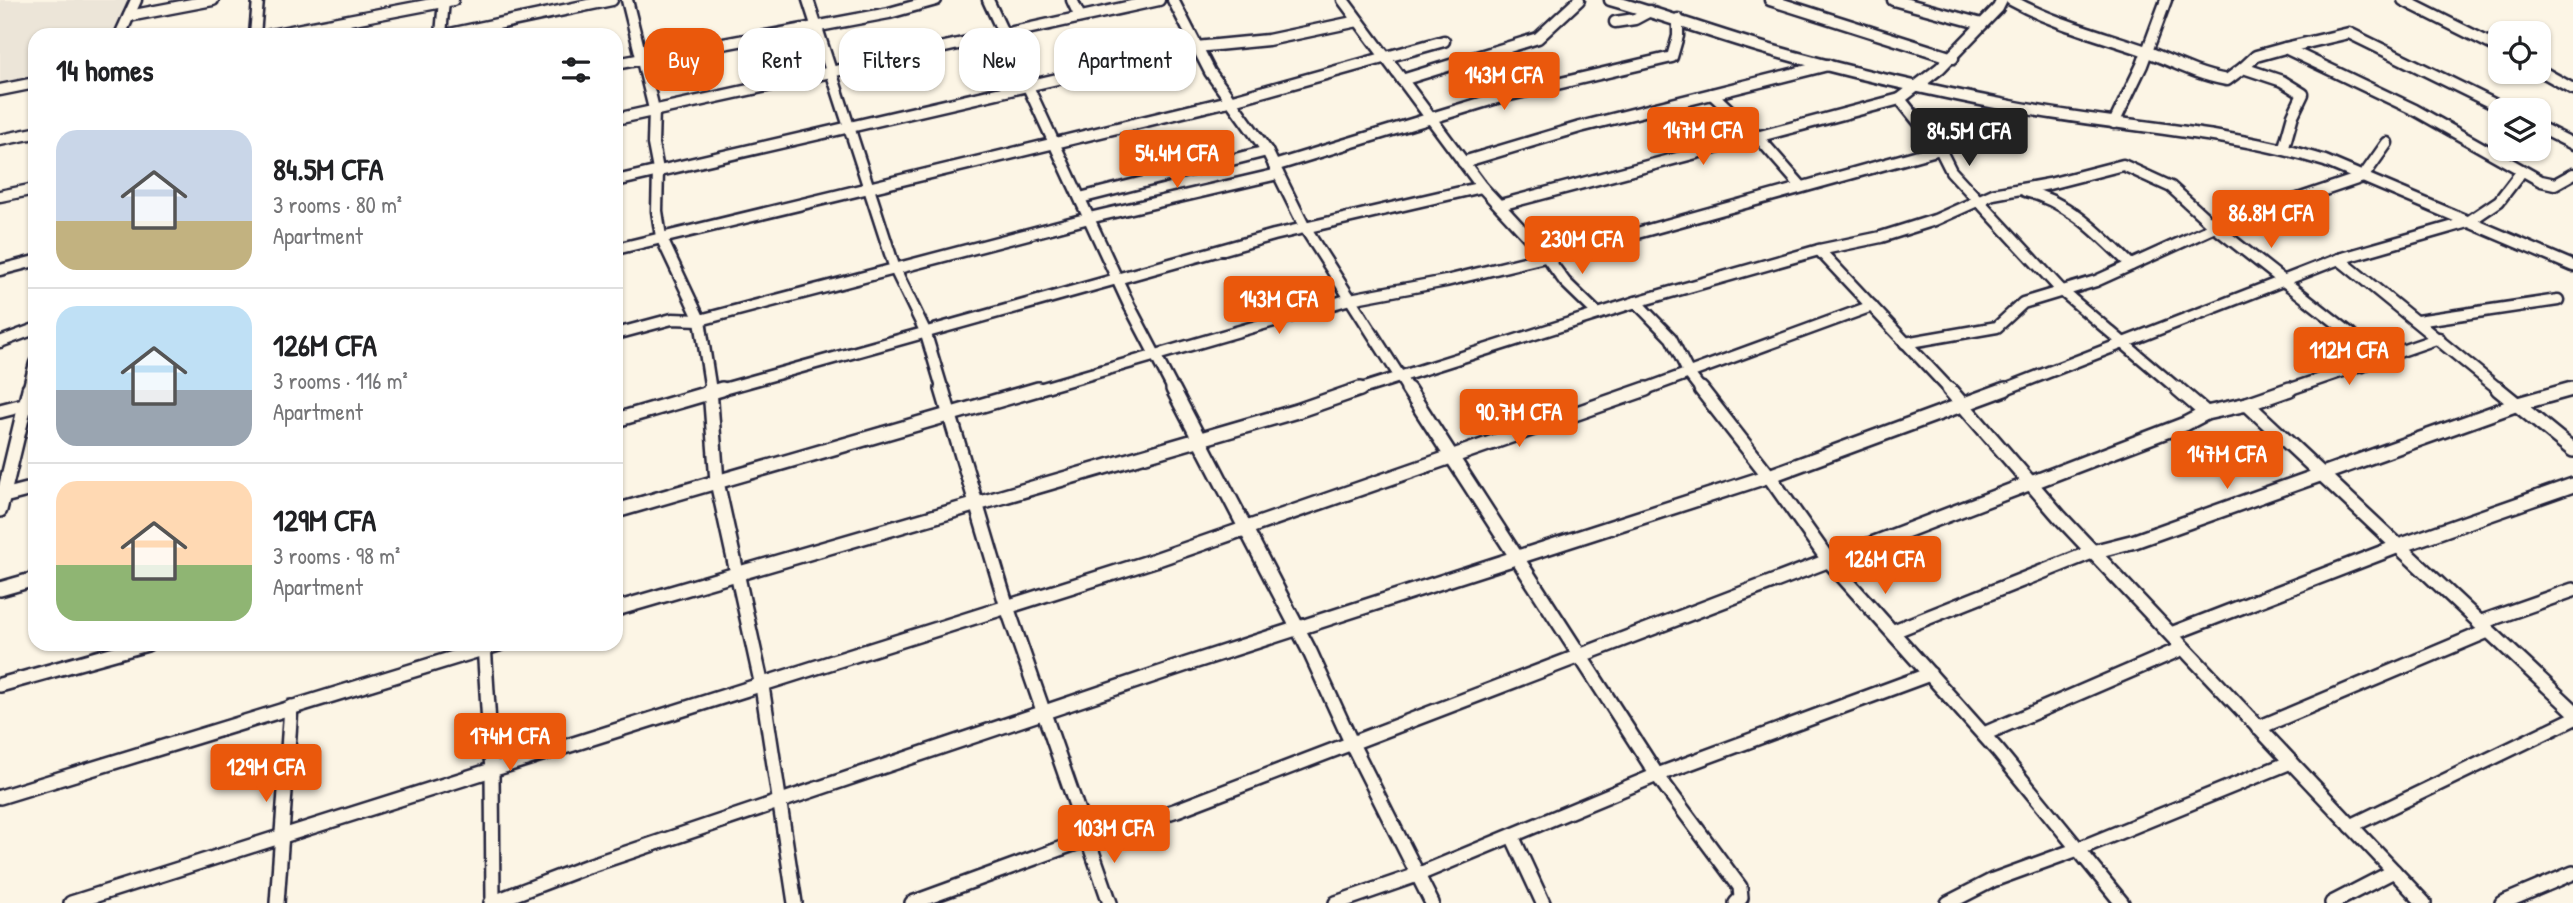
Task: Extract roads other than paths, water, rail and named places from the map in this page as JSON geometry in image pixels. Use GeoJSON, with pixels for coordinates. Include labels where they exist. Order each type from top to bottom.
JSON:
{"type":"FeatureCollection","features":[{"type":"Feature","properties":{"kind":"street"},"geometry":{"type":"LineString","coordinates":[[123,28],[136,0]]}},
{"type":"Feature","properties":{"kind":"street"},"geometry":{"type":"LineString","coordinates":[[129,16],[213,0]]}},
{"type":"Feature","properties":{"kind":"street"},"geometry":{"type":"LineString","coordinates":[[256,28],[258,0]]}},
{"type":"Feature","properties":{"kind":"street"},"geometry":{"type":"LineString","coordinates":[[477,28],[612,0]]}},
{"type":"Feature","properties":{"kind":"street"},"geometry":{"type":"LineString","coordinates":[[626,0],[654,109],[653,144],[661,237],[700,320],[711,394],[717,482],[762,686],[795,903]]}},
{"type":"Feature","properties":{"kind":"street"},"geometry":{"type":"LineString","coordinates":[[808,0],[895,269],[925,331],[1007,607],[1110,903]]}},
{"type":"Feature","properties":{"kind":"street"},"geometry":{"type":"LineString","coordinates":[[623,63],[889,13],[936,0]]}},
{"type":"Feature","properties":{"kind":"street"},"geometry":{"type":"LineString","coordinates":[[988,0],[1001,28]]}},
{"type":"Feature","properties":{"kind":"street"},"geometry":{"type":"LineString","coordinates":[[1072,0],[1080,16]]}},
{"type":"Feature","properties":{"kind":"street"},"geometry":{"type":"LineString","coordinates":[[1022,28],[1159,0]]}},
{"type":"Feature","properties":{"kind":"street"},"geometry":{"type":"LineString","coordinates":[[1173,0],[1187,28]]}},
{"type":"Feature","properties":{"kind":"street"},"geometry":{"type":"LineString","coordinates":[[1343,0],[1482,187],[1545,255],[1565,282],[1598,314]]}},
{"type":"Feature","properties":{"kind":"street"},"geometry":{"type":"LineString","coordinates":[[1402,80],[1538,38],[1579,0]]}},
{"type":"Feature","properties":{"kind":"street"},"geometry":{"type":"LineString","coordinates":[[1610,0],[1787,55],[1920,87],[2076,119],[2248,139],[2284,147],[2363,177],[2573,266]]}},
{"type":"Feature","properties":{"kind":"street"},"geometry":{"type":"LineString","coordinates":[[1770,0],[1953,58]]}},
{"type":"Feature","properties":{"kind":"street"},"geometry":{"type":"LineString","coordinates":[[1894,0],[1982,24]]}},
{"type":"Feature","properties":{"kind":"street"},"geometry":{"type":"LineString","coordinates":[[1500,205],[1555,193],[1900,99],[1920,87],[1953,58],[1998,8],[2002,0]]}},
{"type":"Feature","properties":{"kind":"street"},"geometry":{"type":"LineString","coordinates":[[2011,0],[2085,32],[2147,52],[2211,78],[2227,80],[2258,54],[2350,33],[2488,101]]}},
{"type":"Feature","properties":{"kind":"street"},"geometry":{"type":"LineString","coordinates":[[2114,123],[2147,52],[2166,0]]}},
{"type":"Feature","properties":{"kind":"street"},"geometry":{"type":"LineString","coordinates":[[2403,0],[2488,43]]}},
{"type":"Feature","properties":{"kind":"street"},"geometry":{"type":"LineString","coordinates":[[2431,13],[2435,0]]}},
{"type":"Feature","properties":{"kind":"street"},"geometry":{"type":"LineString","coordinates":[[303,28],[447,1],[444,28]]}},
{"type":"Feature","properties":{"kind":"street"},"geometry":{"type":"LineString","coordinates":[[1615,22],[1635,19],[1650,11]]}},
{"type":"Feature","properties":{"kind":"street"},"geometry":{"type":"LineString","coordinates":[[623,332],[672,319],[700,320],[1276,170],[1497,98],[1672,57],[1678,36],[1678,19]]}},
{"type":"Feature","properties":{"kind":"street"},"geometry":{"type":"LineString","coordinates":[[1358,21],[1268,40],[1196,47],[1229,101],[1267,150],[1305,228],[1449,456],[1519,557],[1657,775],[1740,887],[1741,898],[1736,903]]}},
{"type":"Feature","properties":{"kind":"street"},"geometry":{"type":"LineString","coordinates":[[332,22],[332,28]]}},
{"type":"Feature","properties":{"kind":"street"},"geometry":{"type":"LineString","coordinates":[[623,247],[1229,101],[1444,41]]}},
{"type":"Feature","properties":{"kind":"street"},"geometry":{"type":"LineString","coordinates":[[623,117],[737,94],[959,42]]}},
{"type":"Feature","properties":{"kind":"street"},"geometry":{"type":"LineString","coordinates":[[2285,48],[2415,110],[2522,171],[2555,184],[2573,174]]}},
{"type":"Feature","properties":{"kind":"street"},"geometry":{"type":"LineString","coordinates":[[1463,162],[1580,127],[1831,64]]}},
{"type":"Feature","properties":{"kind":"street"},"geometry":{"type":"LineString","coordinates":[[2243,68],[2278,78],[2304,94],[2293,115],[2284,147]]}},
{"type":"Feature","properties":{"kind":"street"},"geometry":{"type":"LineString","coordinates":[[2551,76],[2573,89]]}},
{"type":"Feature","properties":{"kind":"street"},"geometry":{"type":"LineString","coordinates":[[0,90],[28,84]]}},
{"type":"Feature","properties":{"kind":"street"},"geometry":{"type":"LineString","coordinates":[[623,179],[999,91]]}},
{"type":"Feature","properties":{"kind":"street"},"geometry":{"type":"LineString","coordinates":[[1030,91],[1154,355],[1297,629],[1432,903]]}},
{"type":"Feature","properties":{"kind":"street"},"geometry":{"type":"LineString","coordinates":[[1712,94],[1758,137],[1801,186]]}},
{"type":"Feature","properties":{"kind":"street"},"geometry":{"type":"LineString","coordinates":[[1900,99],[1940,149],[1951,171],[2062,291],[2206,412]]}},
{"type":"Feature","properties":{"kind":"street"},"geometry":{"type":"LineString","coordinates":[[2551,133],[2573,144]]}},
{"type":"Feature","properties":{"kind":"street"},"geometry":{"type":"LineString","coordinates":[[0,140],[28,134]]}},
{"type":"Feature","properties":{"kind":"street"},"geometry":{"type":"LineString","coordinates":[[1905,343],[1997,327],[2022,303],[2131,265],[2156,251],[2215,227],[2363,177],[2387,143]]}},
{"type":"Feature","properties":{"kind":"street"},"geometry":{"type":"LineString","coordinates":[[623,509],[1350,299],[1446,281],[1545,255],[1594,246],[1940,149]]}},
{"type":"Feature","properties":{"kind":"street"},"geometry":{"type":"LineString","coordinates":[[1080,198],[1267,150]]}},
{"type":"Feature","properties":{"kind":"street"},"geometry":{"type":"LineString","coordinates":[[623,607],[1297,411],[1400,375],[1636,302],[1819,250],[1881,237],[2014,189],[2049,184],[2107,167],[2123,165],[2171,187],[2215,227],[2351,334],[2357,342],[2363,366]]}},
{"type":"Feature","properties":{"kind":"street"},"geometry":{"type":"LineString","coordinates":[[489,651],[492,903],[587,866],[1045,712],[1769,476],[1964,405],[2339,259],[2468,222],[2499,201],[2522,171]]}},
{"type":"Feature","properties":{"kind":"street"},"geometry":{"type":"LineString","coordinates":[[623,418],[925,331],[1305,228],[1482,187]]}},
{"type":"Feature","properties":{"kind":"street"},"geometry":{"type":"LineString","coordinates":[[2014,189],[2034,192],[2068,205],[2131,265]]}},
{"type":"Feature","properties":{"kind":"street"},"geometry":{"type":"LineString","coordinates":[[0,196],[28,190]]}},
{"type":"Feature","properties":{"kind":"street"},"geometry":{"type":"LineString","coordinates":[[1819,250],[1964,405],[2092,552],[2424,903]]}},
{"type":"Feature","properties":{"kind":"street"},"geometry":{"type":"LineString","coordinates":[[2339,259],[2573,450]]}},
{"type":"Feature","properties":{"kind":"street"},"geometry":{"type":"LineString","coordinates":[[0,270],[28,263]]}},
{"type":"Feature","properties":{"kind":"street"},"geometry":{"type":"LineString","coordinates":[[2417,321],[2558,300]]}},
{"type":"Feature","properties":{"kind":"street"},"geometry":{"type":"LineString","coordinates":[[1636,302],[1671,338],[1689,374],[1769,476],[1829,561],[1984,734],[2122,903]]}},
{"type":"Feature","properties":{"kind":"street"},"geometry":{"type":"LineString","coordinates":[[71,903],[281,835],[492,772],[1154,560],[1689,374],[1872,306]]}},
{"type":"Feature","properties":{"kind":"street"},"geometry":{"type":"LineString","coordinates":[[0,342],[28,332]]}},
{"type":"Feature","properties":{"kind":"street"},"geometry":{"type":"LineString","coordinates":[[912,903],[1087,839],[1177,810],[1578,654],[2185,424],[2206,412],[2247,404],[2439,338]]}},
{"type":"Feature","properties":{"kind":"street"},"geometry":{"type":"LineString","coordinates":[[1894,631],[2092,552],[2135,541],[2518,404],[2573,389]]}},
{"type":"Feature","properties":{"kind":"street"},"geometry":{"type":"LineString","coordinates":[[0,411],[28,404]]}},
{"type":"Feature","properties":{"kind":"street"},"geometry":{"type":"LineString","coordinates":[[2247,404],[2573,710]]}},
{"type":"Feature","properties":{"kind":"street"},"geometry":{"type":"LineString","coordinates":[[0,510],[28,410]]}},
{"type":"Feature","properties":{"kind":"street"},"geometry":{"type":"LineString","coordinates":[[2171,634],[2399,546],[2573,485]]}},
{"type":"Feature","properties":{"kind":"street"},"geometry":{"type":"LineString","coordinates":[[2,497],[28,490]]}},
{"type":"Feature","properties":{"kind":"street"},"geometry":{"type":"LineString","coordinates":[[0,589],[28,581]]}},
{"type":"Feature","properties":{"kind":"street"},"geometry":{"type":"LineString","coordinates":[[2258,728],[2483,627],[2573,590]]}},
{"type":"Feature","properties":{"kind":"street"},"geometry":{"type":"LineString","coordinates":[[1984,734],[2183,648]]}},
{"type":"Feature","properties":{"kind":"street"},"geometry":{"type":"LineString","coordinates":[[0,685],[122,651]]}},
{"type":"Feature","properties":{"kind":"street"},"geometry":{"type":"LineString","coordinates":[[0,797],[470,651]]}},
{"type":"Feature","properties":{"kind":"street"},"geometry":{"type":"LineString","coordinates":[[1336,903],[1417,875],[1657,775],[1930,674]]}},
{"type":"Feature","properties":{"kind":"street"},"geometry":{"type":"LineString","coordinates":[[277,903],[291,707]]}},
{"type":"Feature","properties":{"kind":"street"},"geometry":{"type":"LineString","coordinates":[[2351,826],[2573,719]]}},
{"type":"Feature","properties":{"kind":"street"},"geometry":{"type":"LineString","coordinates":[[1948,903],[1993,880],[2078,849],[2291,762]]}},
{"type":"Feature","properties":{"kind":"street"},"geometry":{"type":"LineString","coordinates":[[1512,836],[1543,903]]}},
{"type":"Feature","properties":{"kind":"street"},"geometry":{"type":"LineString","coordinates":[[2332,903],[2394,871]]}},
{"type":"Feature","properties":{"kind":"street"},"geometry":{"type":"LineString","coordinates":[[2502,903],[2573,873]]}}]}
